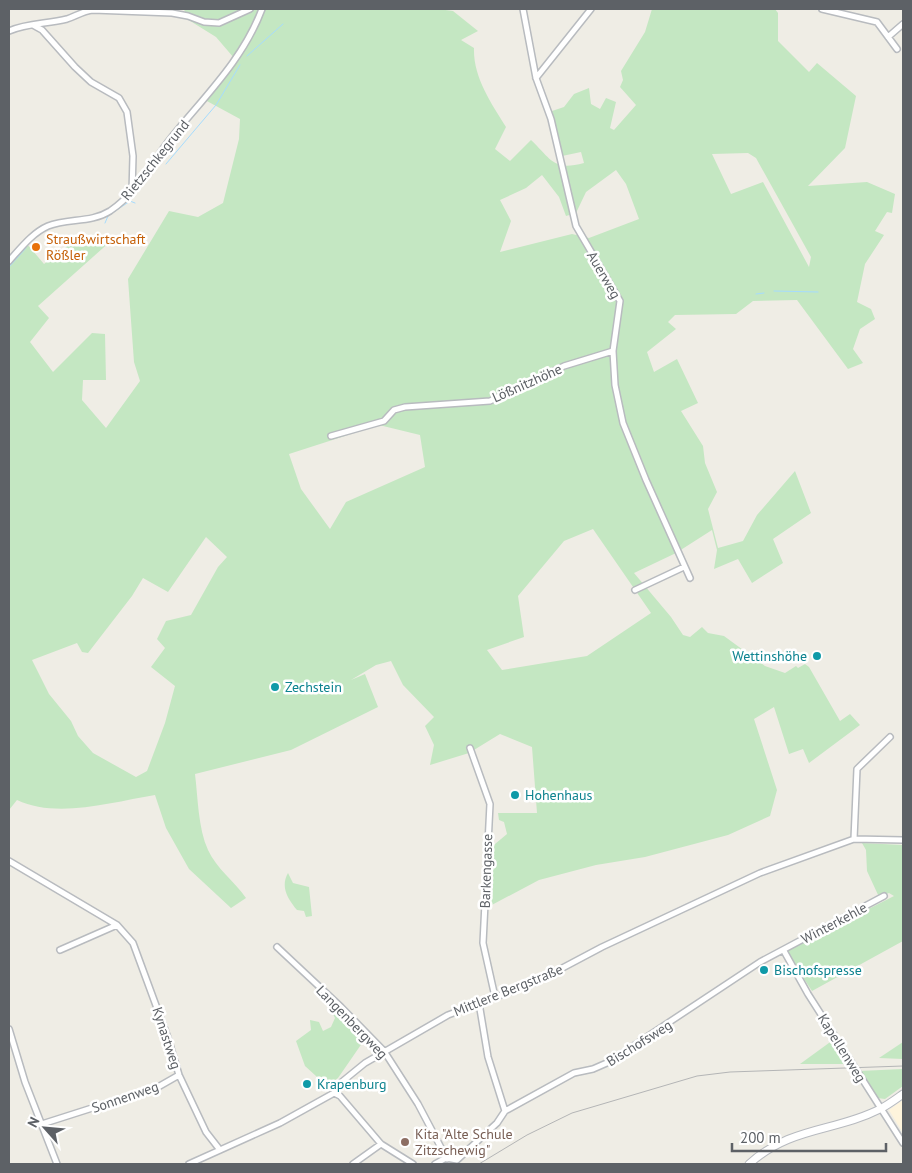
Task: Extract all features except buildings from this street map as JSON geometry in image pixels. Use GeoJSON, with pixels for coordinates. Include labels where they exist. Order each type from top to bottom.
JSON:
{"type":"FeatureCollection","features":[{"type":"Feature","properties":{"kind":"main road"},"geometry":{"type":"LineString","coordinates":[[749,1164],[767,1150],[794,1136],[881,1108],[903,1094]]}},
{"type":"Feature","properties":{"kind":"street"},"geometry":{"type":"LineString","coordinates":[[9,31],[32,24],[69,18],[84,11],[93,10],[172,13],[204,22],[219,23],[250,9]]}},
{"type":"Feature","properties":{"kind":"street","name":"Rietzschkegrund"},"geometry":{"type":"LineString","coordinates":[[9,261],[33,236],[48,226],[104,215],[132,192],[172,137],[215,88],[245,44],[262,9]]}},
{"type":"Feature","properties":{"kind":"street","name":"Auerweg"},"geometry":{"type":"LineString","coordinates":[[523,9],[536,78],[551,119],[576,226],[620,301],[614,351],[615,385],[623,423],[646,480],[690,578]]}},
{"type":"Feature","properties":{"kind":"street"},"geometry":{"type":"LineString","coordinates":[[536,78],[591,9]]}},
{"type":"Feature","properties":{"kind":"street"},"geometry":{"type":"LineString","coordinates":[[822,9],[877,22],[897,50]]}},
{"type":"Feature","properties":{"kind":"street"},"geometry":{"type":"LineString","coordinates":[[855,16],[857,9]]}},
{"type":"Feature","properties":{"kind":"street"},"geometry":{"type":"LineString","coordinates":[[32,24],[42,30],[91,82],[119,98],[127,112],[133,156],[132,192]]}},
{"type":"Feature","properties":{"kind":"street"},"geometry":{"type":"LineString","coordinates":[[888,36],[903,24]]}},
{"type":"Feature","properties":{"kind":"street","name":"Lößnitzhöhe"},"geometry":{"type":"LineString","coordinates":[[331,436],[384,421],[394,410],[405,407],[490,401],[564,366],[614,351]]}},
{"type":"Feature","properties":{"kind":"street"},"geometry":{"type":"LineString","coordinates":[[635,590],[684,567]]}},
{"type":"Feature","properties":{"kind":"street"},"geometry":{"type":"LineString","coordinates":[[854,839],[857,769],[890,738]]}},
{"type":"Feature","properties":{"kind":"street","name":"Barkengasse"},"geometry":{"type":"LineString","coordinates":[[470,748],[490,804],[483,943],[495,997]]}},
{"type":"Feature","properties":{"kind":"street","name":"Mittlere Bergstraße"},"geometry":{"type":"LineString","coordinates":[[189,1164],[280,1122],[334,1093],[338,1085],[384,1051],[448,1015],[556,973],[602,948],[760,873],[854,839],[903,840]]}},
{"type":"Feature","properties":{"kind":"street","name":"Kynastweg"},"geometry":{"type":"LineString","coordinates":[[9,860],[117,925],[133,944],[168,1038],[179,1075],[206,1132],[220,1150]]}},
{"type":"Feature","properties":{"kind":"street","name":"Winterkehle"},"geometry":{"type":"LineString","coordinates":[[784,950],[884,896]]}},
{"type":"Feature","properties":{"kind":"street"},"geometry":{"type":"LineString","coordinates":[[60,950],[117,925]]}},
{"type":"Feature","properties":{"kind":"street","name":"Langenbergweg"},"geometry":{"type":"LineString","coordinates":[[277,947],[342,1006],[384,1051],[418,1104],[446,1158]]}},
{"type":"Feature","properties":{"kind":"street","name":"Kapellenweg"},"geometry":{"type":"LineString","coordinates":[[784,950],[903,1143]]}},
{"type":"Feature","properties":{"kind":"street","name":"Bischofsweg"},"geometry":{"type":"LineString","coordinates":[[435,1164],[446,1158],[457,1160],[466,1154],[505,1111],[574,1072],[593,1069],[609,1062],[745,972],[784,950]]}},
{"type":"Feature","properties":{"kind":"street"},"geometry":{"type":"LineString","coordinates":[[479,1003],[488,1057],[505,1111]]}},
{"type":"Feature","properties":{"kind":"street"},"geometry":{"type":"LineString","coordinates":[[9,1029],[25,1082],[57,1164]]}},
{"type":"Feature","properties":{"kind":"street","name":"Sonnenweg"},"geometry":{"type":"LineString","coordinates":[[42,1124],[158,1087],[179,1075]]}},
{"type":"Feature","properties":{"kind":"street"},"geometry":{"type":"LineString","coordinates":[[334,1093],[340,1096],[381,1144],[413,1164]]}},
{"type":"Feature","properties":{"kind":"street"},"geometry":{"type":"LineString","coordinates":[[353,1164],[381,1144]]}},
{"type":"Feature","properties":{"kind":"street"},"geometry":{"type":"LineString","coordinates":[[446,1158],[451,1164]]}},
{"type":"Feature","properties":{"kind":"shaded area"},"geometry":{"type":"Polygon","coordinates":[[[903,1100],[903,1133],[889,1110],[903,1100]]]}},
{"type":"Feature","properties":{"kind":"green space"},"geometry":{"type":"Polygon","coordinates":[[[184,9],[438,9],[453,11],[478,31],[461,40],[474,48],[476,69],[484,89],[506,127],[495,149],[510,161],[531,140],[559,165],[566,166],[584,163],[581,152],[562,156],[552,111],[564,107],[574,94],[589,88],[591,104],[600,109],[606,98],[616,102],[610,128],[614,130],[636,105],[620,87],[623,80],[621,71],[645,32],[652,9],[775,9],[778,13],[778,41],[809,72],[817,63],[856,96],[845,148],[808,186],[867,182],[895,194],[892,213],[887,212],[875,231],[884,235],[865,264],[857,302],[871,309],[875,319],[860,329],[853,349],[863,363],[848,369],[797,300],[753,301],[736,314],[675,315],[668,322],[676,329],[647,352],[654,372],[677,359],[698,403],[681,411],[703,446],[705,463],[717,492],[708,509],[718,548],[743,541],[757,515],[795,471],[811,513],[773,539],[783,563],[752,583],[738,559],[714,569],[717,550],[712,530],[676,553],[634,573],[671,617],[683,635],[690,637],[702,627],[708,633],[724,636],[765,666],[785,673],[796,666],[798,668],[805,664],[809,667],[840,721],[850,714],[860,725],[809,763],[803,749],[789,754],[774,707],[754,719],[777,790],[770,816],[728,835],[645,857],[596,865],[539,880],[488,907],[489,849],[507,834],[504,822],[499,820],[498,813],[537,813],[532,747],[500,734],[469,753],[430,765],[434,745],[425,726],[434,717],[403,685],[391,661],[376,665],[351,680],[365,674],[378,707],[291,750],[195,774],[200,823],[208,850],[211,857],[246,898],[231,908],[189,869],[166,828],[155,795],[103,805],[67,809],[33,806],[17,800],[9,810],[9,266],[27,244],[44,264],[70,244],[83,247],[110,235],[112,240],[38,306],[49,318],[30,342],[53,372],[92,333],[105,334],[106,380],[83,380],[82,400],[106,428],[140,381],[134,362],[128,279],[169,211],[198,217],[223,203],[239,139],[240,119],[205,100],[234,58],[216,37],[187,19],[184,9]],[[748,153],[712,154],[731,194],[763,182],[809,267],[811,257],[756,158],[748,153]],[[616,170],[586,192],[576,213],[566,216],[559,197],[542,175],[526,188],[500,200],[511,221],[500,252],[572,234],[589,238],[639,219],[626,184],[616,170]],[[379,425],[289,454],[301,489],[330,529],[346,502],[425,467],[420,435],[379,425]],[[593,529],[564,541],[518,596],[524,637],[487,650],[502,670],[587,656],[651,613],[593,529]],[[206,537],[168,592],[143,578],[132,596],[88,653],[82,652],[77,643],[32,660],[49,694],[71,721],[78,736],[93,753],[136,777],[147,771],[165,723],[175,686],[151,667],[165,648],[157,639],[166,621],[191,615],[218,567],[227,557],[206,537]]]}},
{"type":"Feature","properties":{"kind":"green space"},"geometry":{"type":"Polygon","coordinates":[[[862,843],[903,845],[903,941],[812,991],[791,959],[788,950],[894,896],[889,893],[879,897],[867,871],[866,850],[862,843]]]}},
{"type":"Feature","properties":{"kind":"green space"},"geometry":{"type":"Polygon","coordinates":[[[288,873],[293,883],[309,887],[312,916],[306,917],[304,911],[297,910],[288,897],[285,883],[288,873]]]}},
{"type":"Feature","properties":{"kind":"green space"},"geometry":{"type":"Polygon","coordinates":[[[339,1008],[367,1036],[338,1078],[327,1086],[305,1066],[296,1041],[311,1030],[310,1020],[319,1022],[323,1031],[331,1027],[335,1018],[332,1012],[339,1008]]]}},
{"type":"Feature","properties":{"kind":"green space"},"geometry":{"type":"Polygon","coordinates":[[[833,1040],[848,1064],[800,1064],[833,1040]]]}},
{"type":"Feature","properties":{"kind":"green space"},"geometry":{"type":"Polygon","coordinates":[[[903,1042],[903,1059],[879,1058],[903,1042]]]}},
{"type":"Feature","properties":{"kind":"green space"},"geometry":{"type":"Polygon","coordinates":[[[903,1069],[903,1086],[885,1099],[877,1098],[859,1071],[903,1069]]]}},
{"type":"Feature","properties":{"kind":"waterway"},"geometry":{"type":"LineString","coordinates":[[247,56],[283,24]]}},
{"type":"Feature","properties":{"kind":"waterway"},"geometry":{"type":"LineString","coordinates":[[166,164],[216,105],[240,65]]}},
{"type":"Feature","properties":{"kind":"waterway"},"geometry":{"type":"LineString","coordinates":[[105,223],[108,216],[130,201],[135,203]]}},
{"type":"Feature","properties":{"kind":"waterway"},"geometry":{"type":"LineString","coordinates":[[9,267],[26,248]]}},
{"type":"Feature","properties":{"kind":"waterway"},"geometry":{"type":"LineString","coordinates":[[774,291],[818,292]]}},
{"type":"Feature","properties":{"kind":"waterway"},"geometry":{"type":"LineString","coordinates":[[756,294],[764,293]]}},
{"type":"Feature","properties":{"kind":"waterway"},"geometry":{"type":"LineString","coordinates":[[9,301],[9,306]]}},
{"type":"Feature","properties":{"kind":"tram line"},"geometry":{"type":"LineString","coordinates":[[479,1164],[527,1135],[572,1113],[697,1076],[730,1072],[903,1066]]}},
{"type":"Feature","properties":{"kind":"place","name":"Straußwirtschaft Rößler"},"geometry":{"type":"Point","coordinates":[36,247]}},
{"type":"Feature","properties":{"kind":"place","name":"Wettinshöhe"},"geometry":{"type":"Point","coordinates":[817,656]}},
{"type":"Feature","properties":{"kind":"place","name":"Zechstein"},"geometry":{"type":"Point","coordinates":[275,687]}},
{"type":"Feature","properties":{"kind":"place","name":"Hohenhaus"},"geometry":{"type":"Point","coordinates":[515,795]}},
{"type":"Feature","properties":{"kind":"place","name":"Bischofspresse"},"geometry":{"type":"Point","coordinates":[764,970]}},
{"type":"Feature","properties":{"kind":"place","name":"Krapenburg"},"geometry":{"type":"Point","coordinates":[307,1084]}},
{"type":"Feature","properties":{"kind":"place","name":"Kita \"Alte Schule Zitzschewig\""},"geometry":{"type":"Point","coordinates":[405,1142]}}]}
